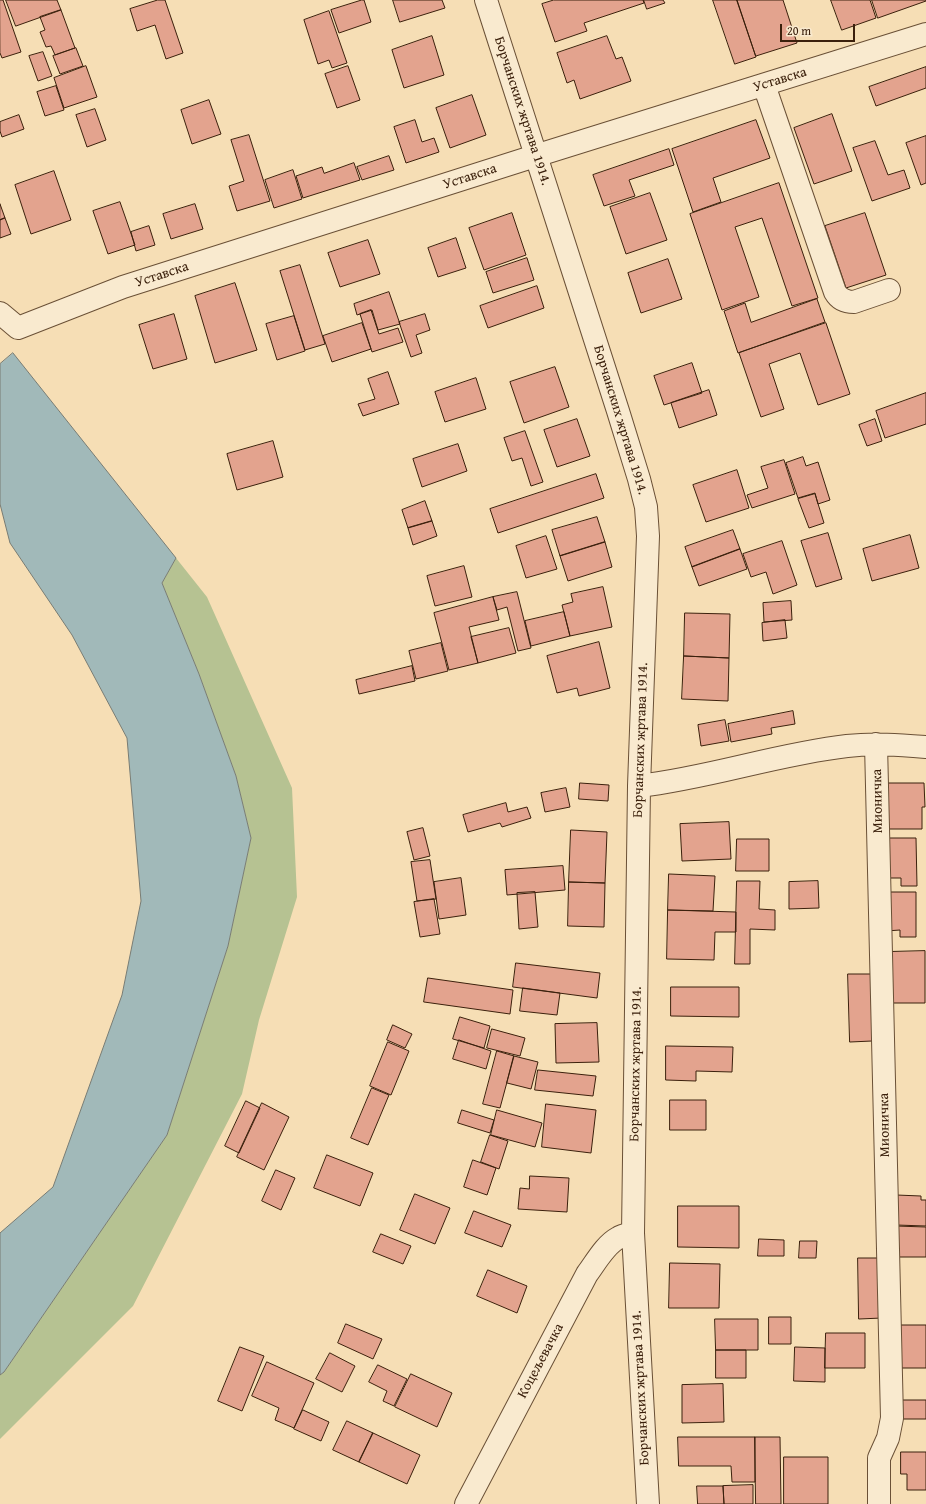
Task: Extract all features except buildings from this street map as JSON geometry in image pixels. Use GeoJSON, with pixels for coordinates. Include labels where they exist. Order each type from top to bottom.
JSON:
{"type":"FeatureCollection","features":[{"type":"Feature","properties":{"kind":"street","name":"Борчанских жртава 1914."},"geometry":{"type":"LineString","coordinates":[[486,0],[618,411],[646,507],[648,536],[639,786],[633,1233],[648,1504]]}},
{"type":"Feature","properties":{"kind":"street","name":"Уставска"},"geometry":{"type":"LineString","coordinates":[[0,313],[18,328],[123,288],[535,156],[926,34]]}},
{"type":"Feature","properties":{"kind":"street"},"geometry":{"type":"LineString","coordinates":[[764,85],[835,292],[840,298],[854,302],[889,290]]}},
{"type":"Feature","properties":{"kind":"street"},"geometry":{"type":"LineString","coordinates":[[639,786],[668,783],[748,764],[847,746],[876,744],[926,747]]}},
{"type":"Feature","properties":{"kind":"street","name":"Мионичка"},"geometry":{"type":"LineString","coordinates":[[876,744],[892,1418],[888,1438],[879,1458],[879,1504]]}},
{"type":"Feature","properties":{"kind":"street","name":"Коцељевачка"},"geometry":{"type":"LineString","coordinates":[[466,1504],[488,1459],[587,1274],[611,1243],[618,1238],[633,1233]]}},
{"type":"Feature","properties":{"kind":"green space"},"geometry":{"type":"Polygon","coordinates":[[[176,558],[207,597],[292,788],[297,897],[259,1020],[242,1094],[133,1306],[0,1439],[0,1375],[4,1372],[167,1135],[228,946],[251,838],[236,776],[199,674],[162,583],[176,558]]]}},
{"type":"Feature","properties":{"kind":"water"},"geometry":{"type":"Polygon","coordinates":[[[13,353],[176,558],[162,583],[199,674],[236,776],[251,838],[228,946],[167,1135],[4,1372],[0,1375],[0,1233],[53,1187],[122,995],[141,901],[127,738],[72,635],[10,543],[0,504],[0,364],[13,353]]]}}]}
